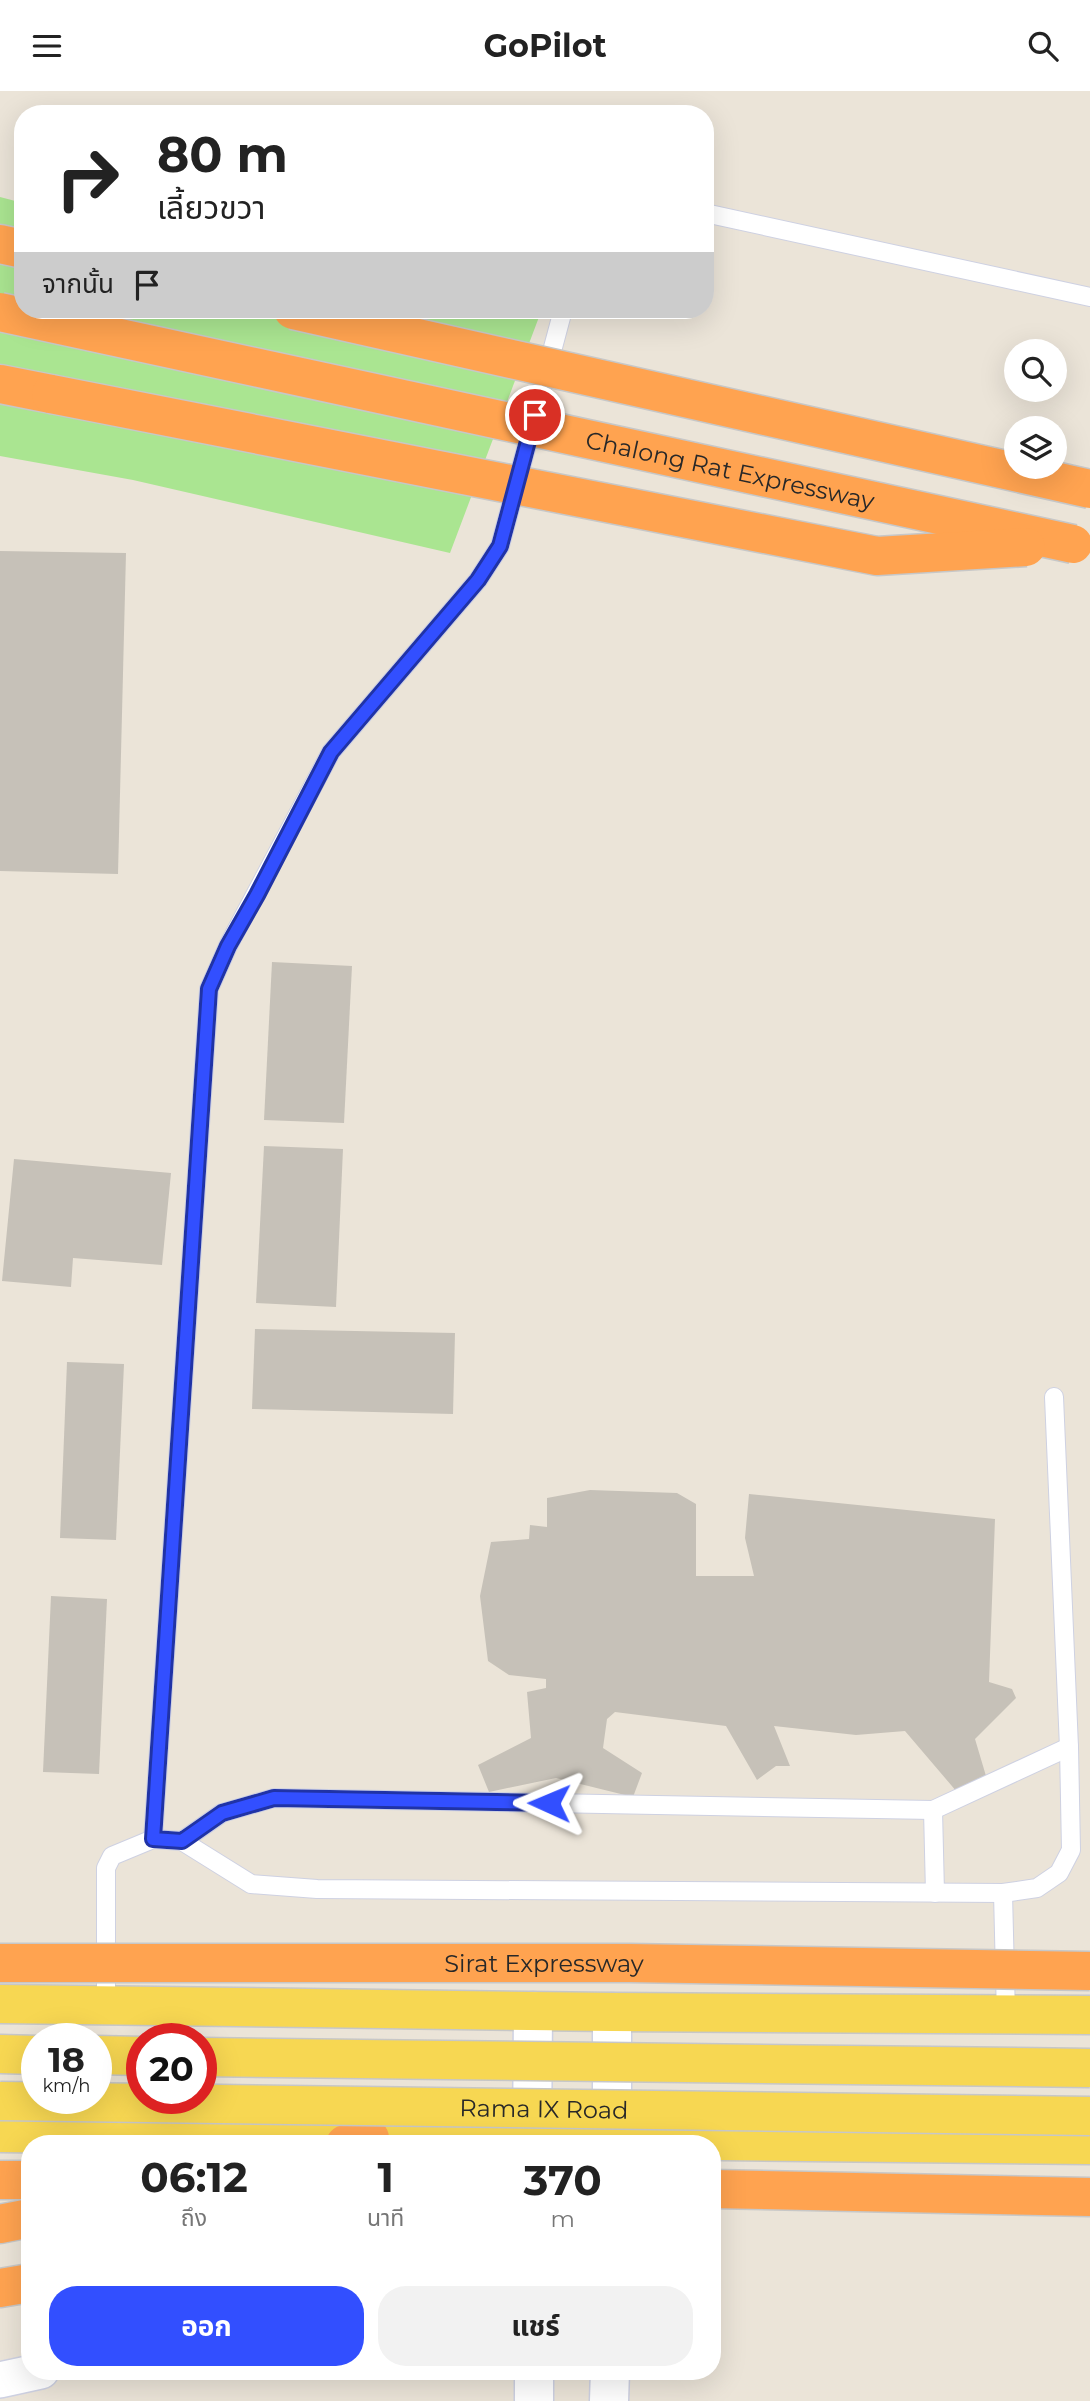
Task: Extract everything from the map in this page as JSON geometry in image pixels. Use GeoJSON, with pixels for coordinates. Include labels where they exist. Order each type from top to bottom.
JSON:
{"type":"FeatureCollection","features":[{"type":"Feature","properties":{"kind":"highway","name":"Chalong Rat Expressway"},"geometry":{"type":"LineString","coordinates":[[32,319],[1082,546]]}},
{"type":"Feature","properties":{"kind":"highway"},"geometry":{"type":"LineString","coordinates":[[333,319],[1090,489]]}},
{"type":"Feature","properties":{"kind":"highway"},"geometry":{"type":"LineString","coordinates":[[0,384],[877,556],[1082,546]]}},
{"type":"Feature","properties":{"kind":"highway","name":"Sirat Expressway"},"geometry":{"type":"LineString","coordinates":[[0,1963],[629,1963],[1090,1971]]}},
{"type":"Feature","properties":{"kind":"highway"},"geometry":{"type":"LineString","coordinates":[[0,2180],[21,2180]]}},
{"type":"Feature","properties":{"kind":"highway"},"geometry":{"type":"LineString","coordinates":[[723,2191],[1090,2197]]}},
{"type":"Feature","properties":{"kind":"highway"},"geometry":{"type":"LineString","coordinates":[[0,2224],[21,2220]]}},
{"type":"Feature","properties":{"kind":"highway"},"geometry":{"type":"LineString","coordinates":[[0,2288],[21,2284]]}},
{"type":"Feature","properties":{"kind":"main road"},"geometry":{"type":"LineString","coordinates":[[0,2004],[612,2013],[1090,2015]]}},
{"type":"Feature","properties":{"kind":"main road"},"geometry":{"type":"LineString","coordinates":[[0,2054],[21,2055]]}},
{"type":"Feature","properties":{"kind":"main road","name":"Rama IX Road"},"geometry":{"type":"LineString","coordinates":[[217,2057],[1090,2068]]}},
{"type":"Feature","properties":{"kind":"main road","name":"Rama IX Road"},"geometry":{"type":"LineString","coordinates":[[0,2101],[1090,2116]]}},
{"type":"Feature","properties":{"kind":"main road","name":"Rama IX Road"},"geometry":{"type":"LineString","coordinates":[[0,2133],[89,2135]]}},
{"type":"Feature","properties":{"kind":"main road","name":"Rama IX Road"},"geometry":{"type":"LineString","coordinates":[[721,2143],[1090,2145]]}},
{"type":"Feature","properties":{"kind":"street"},"geometry":{"type":"LineString","coordinates":[[532,2135],[533,2011]]}},
{"type":"Feature","properties":{"kind":"street"},"geometry":{"type":"LineString","coordinates":[[612,2013],[612,2135]]}},
{"type":"Feature","properties":{"kind":"street"},"geometry":{"type":"LineString","coordinates":[[0,2380],[21,2375]]}},
{"type":"Feature","properties":{"kind":"street"},"geometry":{"type":"LineString","coordinates":[[534,2380],[534,2401]]}},
{"type":"Feature","properties":{"kind":"street"},"geometry":{"type":"LineString","coordinates":[[609,2401],[610,2380]]}},
{"type":"Feature","properties":{"kind":"lane"},"geometry":{"type":"LineString","coordinates":[[714,215],[1090,297]]}},
{"type":"Feature","properties":{"kind":"lane"},"geometry":{"type":"LineString","coordinates":[[153,1839],[209,989],[228,946],[331,752],[478,580],[500,546],[561,319]]}},
{"type":"Feature","properties":{"kind":"lane"},"geometry":{"type":"LineString","coordinates":[[106,2004],[106,1868],[112,1856],[153,1839],[182,1841],[251,1884],[317,1889],[1003,1893],[1037,1888],[1059,1873],[1071,1850],[1054,1397]]}},
{"type":"Feature","properties":{"kind":"lane"},"geometry":{"type":"LineString","coordinates":[[182,1841],[222,1813],[274,1798],[933,1810],[1069,1747]]}},
{"type":"Feature","properties":{"kind":"lane"},"geometry":{"type":"LineString","coordinates":[[933,1810],[935,1893]]}},
{"type":"Feature","properties":{"kind":"lane"},"geometry":{"type":"LineString","coordinates":[[1003,1893],[1006,2016]]}},
{"type":"Feature","properties":{"kind":"green space"},"geometry":{"type":"Polygon","coordinates":[[[0,197],[14,201],[14,319],[538,319],[450,553],[133,480],[0,456],[0,197]]]}},
{"type":"Feature","properties":{"kind":"building"},"geometry":{"type":"Polygon","coordinates":[[[0,551],[126,553],[118,874],[0,871],[0,551]]]}},
{"type":"Feature","properties":{"kind":"building"},"geometry":{"type":"Polygon","coordinates":[[[272,962],[352,966],[344,1123],[264,1120],[272,962]]]}},
{"type":"Feature","properties":{"kind":"building"},"geometry":{"type":"Polygon","coordinates":[[[264,1146],[343,1149],[336,1307],[256,1303],[264,1146]]]}},
{"type":"Feature","properties":{"kind":"building"},"geometry":{"type":"Polygon","coordinates":[[[14,1159],[171,1173],[162,1265],[73,1258],[71,1287],[2,1281],[14,1159]]]}},
{"type":"Feature","properties":{"kind":"building"},"geometry":{"type":"Polygon","coordinates":[[[255,1329],[455,1333],[453,1414],[252,1409],[255,1329]]]}},
{"type":"Feature","properties":{"kind":"building"},"geometry":{"type":"Polygon","coordinates":[[[67,1362],[124,1364],[116,1540],[60,1538],[67,1362]]]}},
{"type":"Feature","properties":{"kind":"building"},"geometry":{"type":"Polygon","coordinates":[[[590,1490],[677,1493],[696,1504],[696,1576],[754,1576],[745,1538],[749,1494],[995,1519],[989,1682],[1012,1689],[1016,1698],[975,1739],[986,1776],[957,1792],[905,1731],[856,1735],[774,1726],[790,1766],[776,1766],[757,1780],[726,1726],[615,1712],[607,1719],[603,1748],[642,1773],[633,1797],[556,1778],[489,1792],[478,1765],[531,1738],[527,1692],[546,1688],[546,1679],[509,1675],[488,1661],[480,1596],[491,1542],[529,1539],[530,1525],[547,1527],[547,1498],[590,1490]]]}},
{"type":"Feature","properties":{"kind":"building"},"geometry":{"type":"Polygon","coordinates":[[[51,1596],[107,1599],[99,1774],[43,1772],[51,1596]]]}},
{"type":"Feature","properties":{"kind":"route"},"geometry":{"type":"LineString","coordinates":[[535,415],[500,546],[478,580],[331,752],[228,946],[209,989],[153,1839],[182,1841],[222,1813],[274,1798],[549,1803]]}}]}
